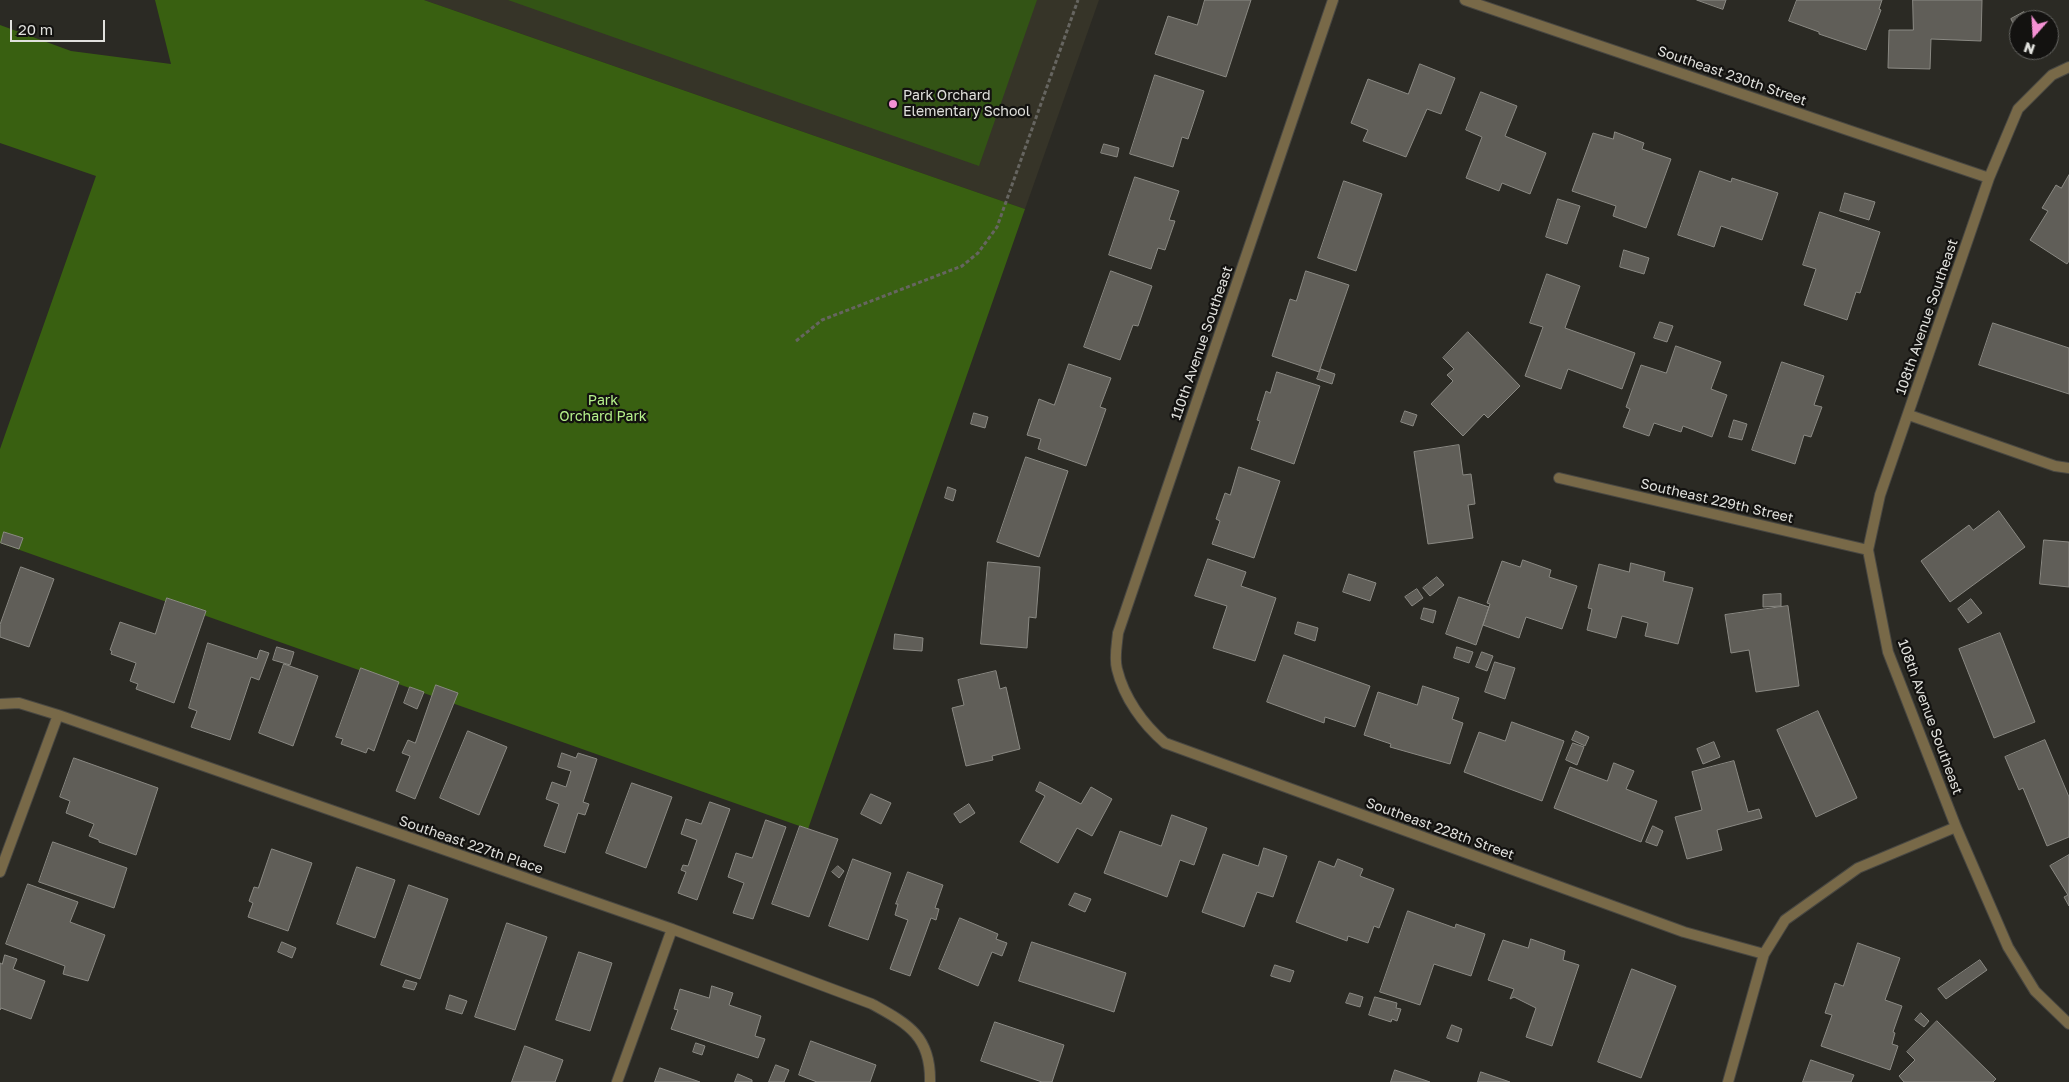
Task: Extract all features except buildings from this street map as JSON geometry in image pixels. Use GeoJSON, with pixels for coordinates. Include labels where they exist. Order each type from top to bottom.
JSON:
{"type":"FeatureCollection","features":[{"type":"Feature","properties":{"kind":"street","name":"110th Avenue Southeast"},"geometry":{"type":"LineString","coordinates":[[1128,697],[1116,667],[1118,633],[1333,0]]}},
{"type":"Feature","properties":{"kind":"street","name":"Southeast 230th Street"},"geometry":{"type":"LineString","coordinates":[[1465,0],[1989,178]]}},
{"type":"Feature","properties":{"kind":"street","name":"108th Avenue Southeast"},"geometry":{"type":"LineString","coordinates":[[1956,827],[1888,652],[1868,550],[1880,495],[1989,178],[2018,109],[2052,75],[2069,67]]}},
{"type":"Feature","properties":{"kind":"street"},"geometry":{"type":"LineString","coordinates":[[1908,415],[2055,466],[2069,468]]}},
{"type":"Feature","properties":{"kind":"street","name":"Southeast 229th Street"},"geometry":{"type":"LineString","coordinates":[[1559,478],[1868,550]]}},
{"type":"Feature","properties":{"kind":"street","name":"Southeast 228th Street"},"geometry":{"type":"LineString","coordinates":[[1128,697],[1149,729],[1165,743],[1684,932],[1764,954]]}},
{"type":"Feature","properties":{"kind":"street","name":"Southeast 227th Place"},"geometry":{"type":"LineString","coordinates":[[0,704],[19,703],[58,715],[672,929],[872,1004],[901,1020],[922,1040],[930,1067],[930,1082]]}},
{"type":"Feature","properties":{"kind":"street"},"geometry":{"type":"LineString","coordinates":[[0,872],[58,715]]}},
{"type":"Feature","properties":{"kind":"street"},"geometry":{"type":"LineString","coordinates":[[1728,1082],[1764,954],[1785,920],[1858,868],[1956,827],[2008,947],[2035,991],[2069,1024]]}},
{"type":"Feature","properties":{"kind":"street"},"geometry":{"type":"LineString","coordinates":[[618,1082],[672,929]]}},
{"type":"Feature","properties":{"kind":"path"},"geometry":{"type":"LineString","coordinates":[[796,340],[822,320],[962,266],[978,253],[997,227],[1078,0]]}},
{"type":"Feature","properties":{"kind":"shaded area","name":"Park Orchard Elementary School"},"geometry":{"type":"Polygon","coordinates":[[[424,0],[1099,0],[1025,209],[424,0]]]}},
{"type":"Feature","properties":{"kind":"green space","name":"Park Orchard Park"},"geometry":{"type":"Polygon","coordinates":[[[155,0],[424,0],[1025,209],[808,829],[0,543],[0,449],[96,176],[0,143],[0,25],[71,51],[171,64],[155,0]]]}},
{"type":"Feature","properties":{"kind":"green space","name":"Park Orchard Elementary School"},"geometry":{"type":"Polygon","coordinates":[[[508,0],[1037,0],[979,166],[508,0]]]}},
{"type":"Feature","properties":{"kind":"place","name":"Park Orchard Elementary School"},"geometry":{"type":"Point","coordinates":[893,104]}}]}
